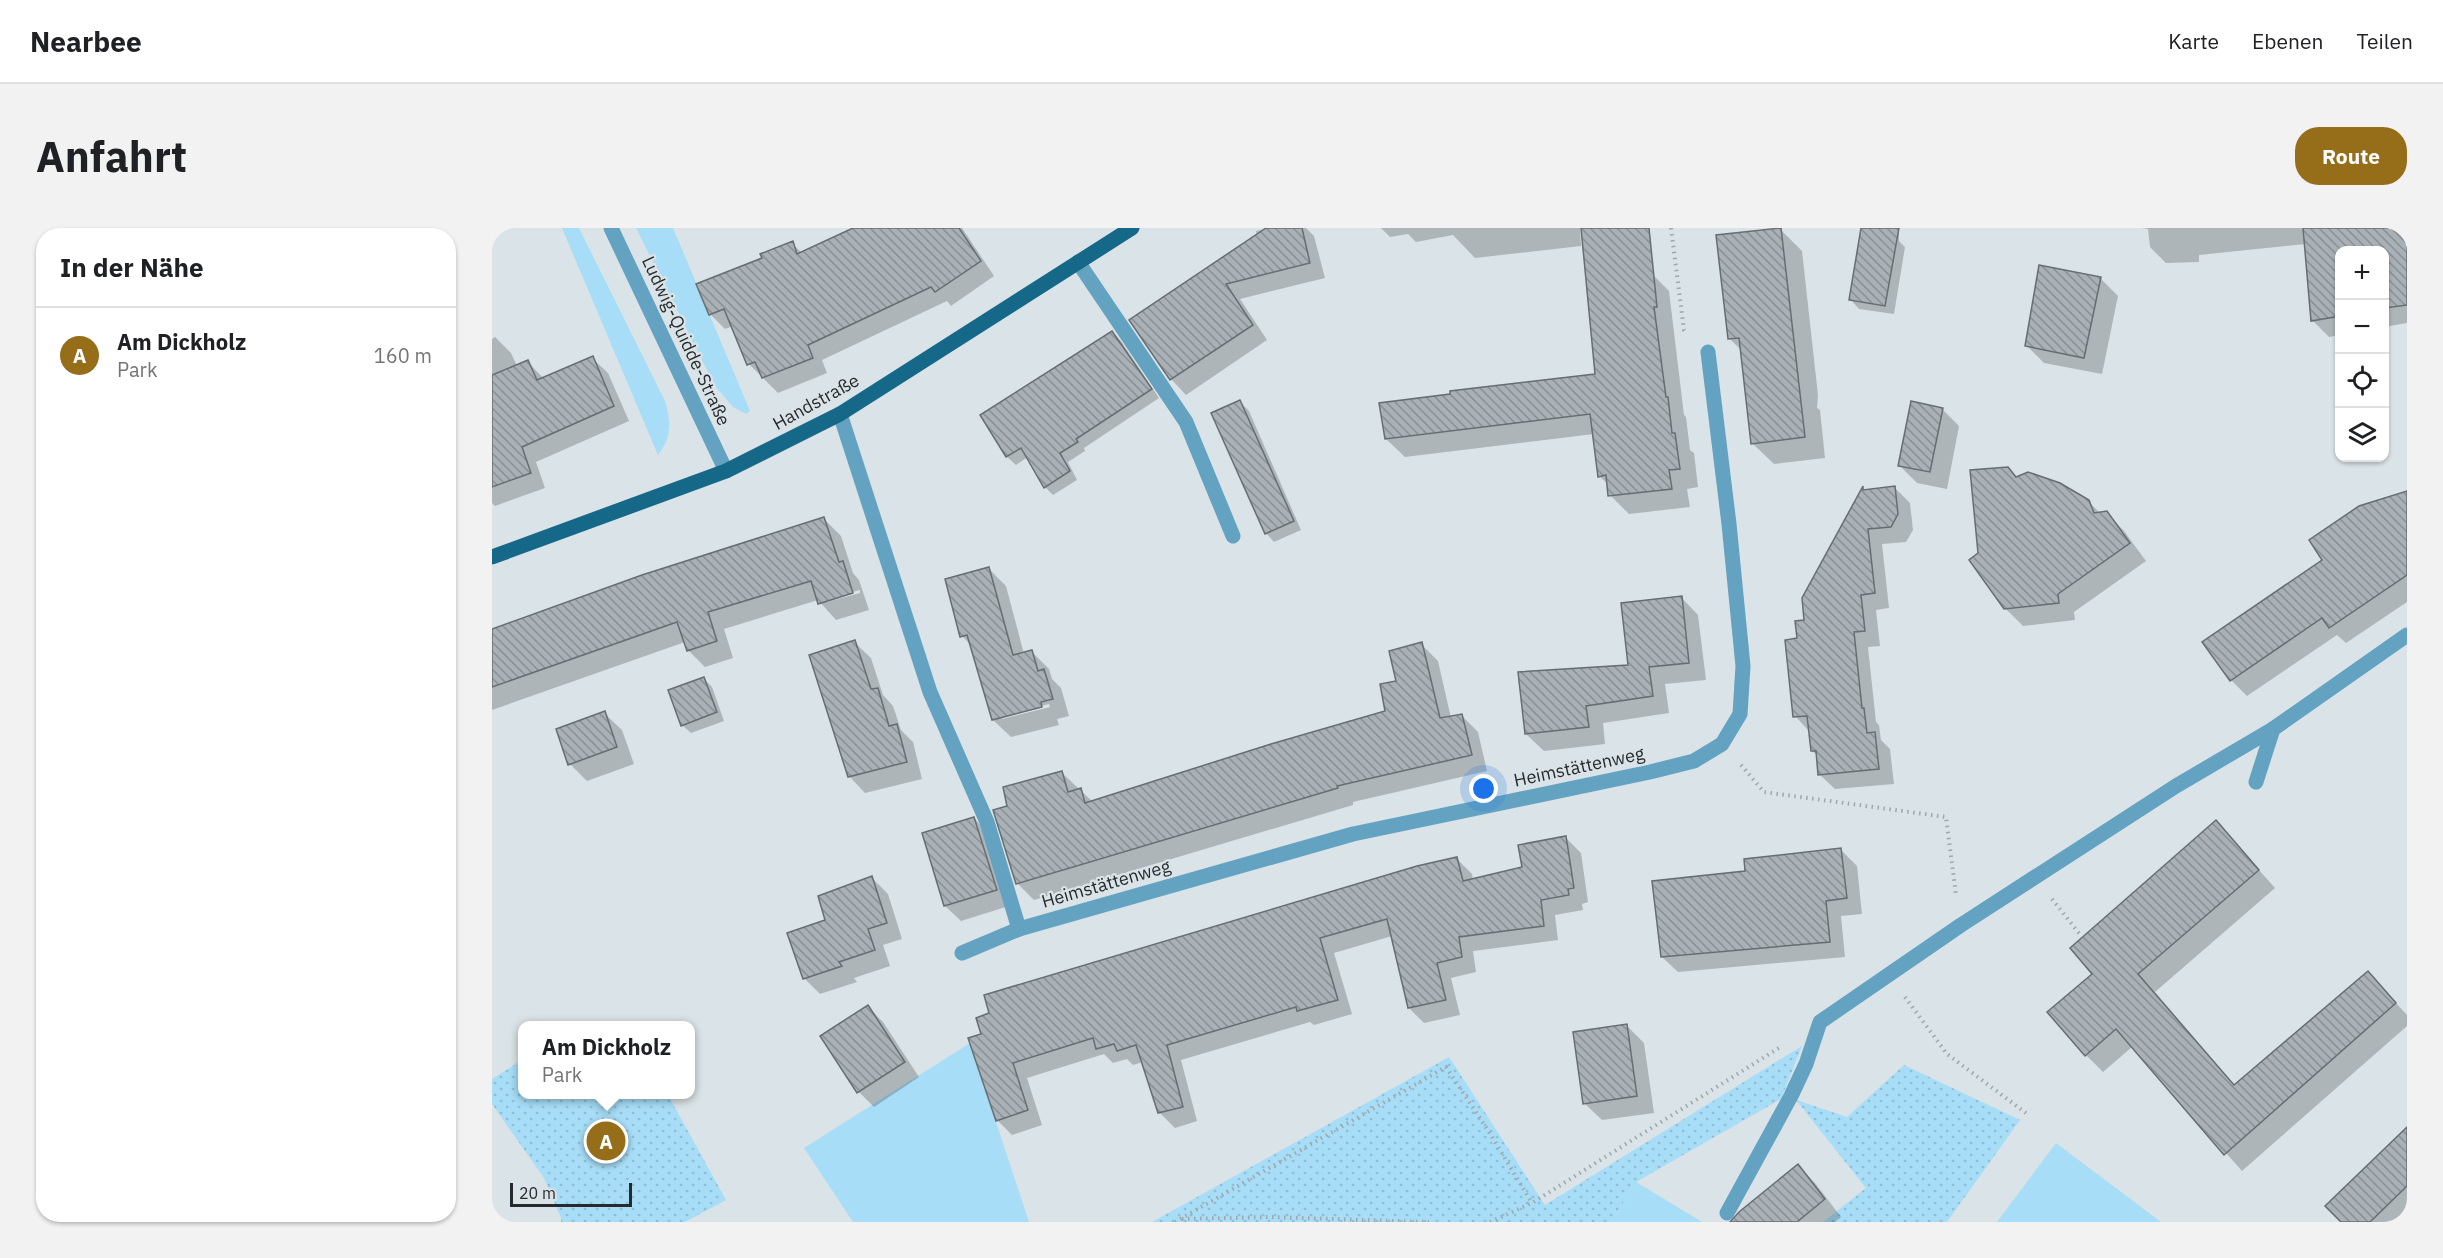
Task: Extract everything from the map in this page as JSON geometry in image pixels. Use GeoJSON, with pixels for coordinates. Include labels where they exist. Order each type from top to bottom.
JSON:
{"type":"FeatureCollection","features":[{"type":"Feature","properties":{"kind":"main road","name":"Handstraße"},"geometry":{"type":"LineString","coordinates":[[492,557],[726,471],[840,414],[1132,228]]}},
{"type":"Feature","properties":{"kind":"street","name":"Ludwig-Quidde-Straße"},"geometry":{"type":"LineString","coordinates":[[611,228],[726,471]]}},
{"type":"Feature","properties":{"kind":"street"},"geometry":{"type":"LineString","coordinates":[[1078,262],[1186,422],[1233,536]]}},
{"type":"Feature","properties":{"kind":"street","name":"Heimstättenweg"},"geometry":{"type":"LineString","coordinates":[[962,953],[1019,929],[1353,834],[1694,761],[1722,744],[1740,714],[1743,666],[1729,524],[1708,352]]}},
{"type":"Feature","properties":{"kind":"street"},"geometry":{"type":"LineString","coordinates":[[840,414],[930,693],[987,822],[1019,929]]}},
{"type":"Feature","properties":{"kind":"street"},"geometry":{"type":"LineString","coordinates":[[1727,1213],[1791,1096],[1806,1064],[1820,1022],[2035,877],[2176,786],[2273,729],[2407,635]]}},
{"type":"Feature","properties":{"kind":"street"},"geometry":{"type":"LineString","coordinates":[[2256,782],[2273,729]]}},
{"type":"Feature","properties":{"kind":"path"},"geometry":{"type":"LineString","coordinates":[[1671,228],[1684,330],[1708,352]]}},
{"type":"Feature","properties":{"kind":"path"},"geometry":{"type":"LineString","coordinates":[[1722,744],[1764,792],[1946,817],[1961,925]]}},
{"type":"Feature","properties":{"kind":"path"},"geometry":{"type":"LineString","coordinates":[[2035,877],[2082,937]]}},
{"type":"Feature","properties":{"kind":"path"},"geometry":{"type":"LineString","coordinates":[[1888,975],[1947,1054],[2026,1113]]}},
{"type":"Feature","properties":{"kind":"path"},"geometry":{"type":"LineString","coordinates":[[1490,1222],[1532,1203],[1820,1022]]}},
{"type":"Feature","properties":{"kind":"path"},"geometry":{"type":"LineString","coordinates":[[1175,1222],[1446,1067],[1532,1203]]}},
{"type":"Feature","properties":{"kind":"path"},"geometry":{"type":"LineString","coordinates":[[1182,1219],[1269,1217],[1429,1222]]}},
{"type":"Feature","properties":{"kind":"shaded area"},"geometry":{"type":"Polygon","coordinates":[[[562,228],[579,228],[665,401],[669,429],[666,442],[658,455],[562,228]]]}},
{"type":"Feature","properties":{"kind":"shaded area"},"geometry":{"type":"Polygon","coordinates":[[[636,228],[673,228],[750,411],[746,414],[733,407],[715,386],[636,228]]]}},
{"type":"Feature","properties":{"kind":"shaded area"},"geometry":{"type":"Polygon","coordinates":[[[970,1043],[1029,1222],[853,1222],[804,1148],[970,1043]]]}},
{"type":"Feature","properties":{"kind":"shaded area"},"geometry":{"type":"Polygon","coordinates":[[[1802,1046],[1781,1099],[1636,1182],[1611,1222],[1152,1222],[1449,1057],[1545,1205],[1802,1046]]]}},
{"type":"Feature","properties":{"kind":"shaded area"},"geometry":{"type":"Polygon","coordinates":[[[518,1063],[518,1099],[670,1099],[726,1200],[685,1222],[561,1222],[544,1178],[492,1104],[492,1079],[518,1063]]]}},
{"type":"Feature","properties":{"kind":"shaded area"},"geometry":{"type":"Polygon","coordinates":[[[1904,1065],[2020,1120],[1947,1222],[1823,1222],[1866,1188],[1796,1100],[1847,1117],[1904,1065]]]}},
{"type":"Feature","properties":{"kind":"shaded area"},"geometry":{"type":"Polygon","coordinates":[[[2056,1143],[2161,1222],[1997,1222],[2056,1143]]]}},
{"type":"Feature","properties":{"kind":"shaded area"},"geometry":{"type":"Polygon","coordinates":[[[1636,1182],[1702,1222],[1611,1222],[1636,1182]]]}},
{"type":"Feature","properties":{"kind":"building"},"geometry":{"type":"Polygon","coordinates":[[[853,228],[959,228],[981,261],[935,292],[931,287],[808,345],[813,358],[762,378],[755,362],[747,365],[724,309],[709,315],[696,284],[762,258],[760,254],[793,241],[797,254],[853,228]]]}},
{"type":"Feature","properties":{"kind":"building"},"geometry":{"type":"Polygon","coordinates":[[[1266,228],[1302,228],[1310,263],[1226,284],[1253,325],[1170,380],[1129,320],[1266,228]]]}},
{"type":"Feature","properties":{"kind":"building"},"geometry":{"type":"Polygon","coordinates":[[[1581,228],[1649,228],[1657,307],[1654,307],[1666,397],[1668,397],[1672,433],[1675,433],[1680,469],[1669,470],[1672,489],[1608,496],[1606,475],[1598,477],[1590,414],[1385,439],[1379,403],[1450,394],[1450,391],[1595,374],[1581,228]]]}},
{"type":"Feature","properties":{"kind":"building"},"geometry":{"type":"Polygon","coordinates":[[[1781,228],[1805,437],[1751,444],[1739,338],[1728,339],[1716,235],[1781,228]]]}},
{"type":"Feature","properties":{"kind":"building"},"geometry":{"type":"Polygon","coordinates":[[[1861,228],[1899,228],[1885,306],[1849,300],[1861,228]]]}},
{"type":"Feature","properties":{"kind":"building"},"geometry":{"type":"Polygon","coordinates":[[[2303,228],[2407,228],[2407,305],[2389,307],[2389,246],[2335,246],[2335,317],[2311,321],[2303,228]]]}},
{"type":"Feature","properties":{"kind":"building"},"geometry":{"type":"Polygon","coordinates":[[[2039,265],[2101,277],[2084,358],[2025,346],[2039,265]]]}},
{"type":"Feature","properties":{"kind":"building"},"geometry":{"type":"Polygon","coordinates":[[[1112,331],[1152,389],[1076,439],[1078,442],[1060,453],[1070,471],[1044,488],[1021,448],[1006,457],[980,415],[1112,331]]]}},
{"type":"Feature","properties":{"kind":"building"},"geometry":{"type":"Polygon","coordinates":[[[593,356],[614,406],[522,447],[531,473],[492,487],[492,375],[528,360],[537,380],[593,356]]]}},
{"type":"Feature","properties":{"kind":"building"},"geometry":{"type":"Polygon","coordinates":[[[1240,400],[1294,521],[1265,534],[1211,413],[1240,400]]]}},
{"type":"Feature","properties":{"kind":"building"},"geometry":{"type":"Polygon","coordinates":[[[1911,401],[1943,408],[1930,472],[1898,466],[1911,401]]]}},
{"type":"Feature","properties":{"kind":"building"},"geometry":{"type":"Polygon","coordinates":[[[2008,467],[2016,477],[2028,472],[2060,483],[2089,500],[2094,513],[2107,511],[2130,543],[2058,594],[2059,603],[2004,609],[1969,560],[1978,553],[1970,470],[2008,467]]]}},
{"type":"Feature","properties":{"kind":"building"},"geometry":{"type":"Polygon","coordinates":[[[1863,486],[1863,490],[1895,486],[1898,514],[1891,527],[1868,529],[1875,593],[1861,595],[1865,631],[1854,632],[1862,708],[1864,708],[1867,733],[1875,732],[1879,769],[1818,775],[1816,751],[1811,751],[1807,716],[1793,717],[1785,640],[1797,638],[1795,621],[1804,620],[1802,598],[1863,486]]]}},
{"type":"Feature","properties":{"kind":"building"},"geometry":{"type":"Polygon","coordinates":[[[2407,491],[2407,575],[2329,628],[2322,618],[2230,681],[2202,642],[2322,560],[2309,540],[2359,506],[2407,491]]]}},
{"type":"Feature","properties":{"kind":"building"},"geometry":{"type":"Polygon","coordinates":[[[824,517],[839,562],[843,561],[853,593],[818,604],[811,581],[708,612],[717,641],[687,651],[677,622],[492,687],[492,629],[642,575],[824,517]]]}},
{"type":"Feature","properties":{"kind":"building"},"geometry":{"type":"Polygon","coordinates":[[[989,567],[1013,655],[1032,650],[1038,671],[1044,669],[1053,699],[1041,702],[1042,707],[992,720],[967,635],[960,637],[945,579],[989,567]]]}},
{"type":"Feature","properties":{"kind":"building"},"geometry":{"type":"Polygon","coordinates":[[[1682,596],[1689,663],[1649,667],[1653,696],[1586,706],[1589,727],[1525,734],[1518,672],[1628,665],[1621,603],[1682,596]]]}},
{"type":"Feature","properties":{"kind":"building"},"geometry":{"type":"Polygon","coordinates":[[[855,640],[871,689],[878,688],[889,726],[897,724],[907,762],[848,777],[809,655],[855,640]]]}},
{"type":"Feature","properties":{"kind":"building"},"geometry":{"type":"Polygon","coordinates":[[[1422,642],[1440,718],[1462,714],[1472,755],[1337,786],[1338,788],[1016,884],[993,810],[1007,806],[1003,787],[1062,771],[1068,792],[1081,788],[1085,803],[1271,744],[1385,711],[1380,684],[1396,681],[1389,651],[1422,642]]]}},
{"type":"Feature","properties":{"kind":"building"},"geometry":{"type":"Polygon","coordinates":[[[704,677],[717,712],[681,726],[668,690],[704,677]]]}},
{"type":"Feature","properties":{"kind":"building"},"geometry":{"type":"Polygon","coordinates":[[[605,711],[617,747],[568,765],[556,729],[605,711]]]}},
{"type":"Feature","properties":{"kind":"building"},"geometry":{"type":"Polygon","coordinates":[[[974,817],[997,890],[944,906],[922,833],[974,817]]]}},
{"type":"Feature","properties":{"kind":"building"},"geometry":{"type":"Polygon","coordinates":[[[2216,820],[2259,870],[2138,974],[2234,1085],[2368,971],[2396,1003],[2224,1155],[2116,1029],[2085,1056],[2047,1012],[2092,974],[2070,948],[2216,820]]]}},
{"type":"Feature","properties":{"kind":"building"},"geometry":{"type":"Polygon","coordinates":[[[1566,836],[1574,888],[1568,889],[1569,895],[1541,900],[1544,926],[1459,937],[1462,957],[1437,963],[1446,1000],[1408,1008],[1387,919],[1320,938],[1338,1000],[1297,1011],[1296,1007],[1167,1045],[1183,1107],[1158,1113],[1136,1045],[1117,1051],[1114,1044],[1096,1049],[1093,1038],[1013,1063],[1028,1110],[996,1121],[968,1038],[981,1034],[976,1018],[989,1013],[984,995],[1417,866],[1457,857],[1463,881],[1522,867],[1518,845],[1566,836]]]}},
{"type":"Feature","properties":{"kind":"building"},"geometry":{"type":"Polygon","coordinates":[[[1841,848],[1847,898],[1826,901],[1830,942],[1661,957],[1652,881],[1745,871],[1744,859],[1841,848]]]}},
{"type":"Feature","properties":{"kind":"building"},"geometry":{"type":"Polygon","coordinates":[[[872,876],[887,923],[868,929],[875,950],[839,962],[842,966],[803,979],[787,933],[825,920],[818,896],[872,876]]]}},
{"type":"Feature","properties":{"kind":"building"},"geometry":{"type":"Polygon","coordinates":[[[868,1005],[905,1062],[857,1093],[820,1036],[868,1005]]]}},
{"type":"Feature","properties":{"kind":"building"},"geometry":{"type":"Polygon","coordinates":[[[1627,1024],[1637,1096],[1583,1104],[1573,1032],[1627,1024]]]}},
{"type":"Feature","properties":{"kind":"building"},"geometry":{"type":"Polygon","coordinates":[[[2407,1127],[2407,1186],[2370,1222],[2341,1222],[2325,1206],[2407,1127]]]}},
{"type":"Feature","properties":{"kind":"building"},"geometry":{"type":"Polygon","coordinates":[[[1798,1164],[1825,1199],[1797,1222],[1730,1222],[1739,1212],[1798,1164]]]}},
{"type":"Feature","properties":{"kind":"place","name":"Am Dickholz"},"geometry":{"type":"Point","coordinates":[606,1141]}}]}
